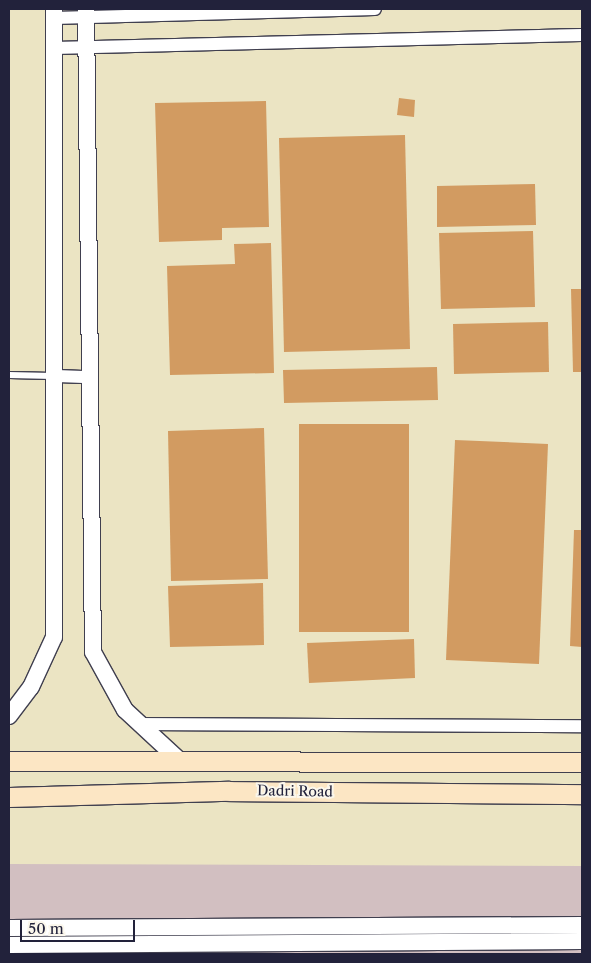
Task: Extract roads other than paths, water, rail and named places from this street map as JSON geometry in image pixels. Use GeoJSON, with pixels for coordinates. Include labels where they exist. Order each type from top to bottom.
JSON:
{"type":"FeatureCollection","features":[{"type":"Feature","properties":{"kind":"main road"},"geometry":{"type":"LineString","coordinates":[[9,761],[178,759],[582,762]]}},
{"type":"Feature","properties":{"kind":"main road","name":"Dadri Road"},"geometry":{"type":"LineString","coordinates":[[9,796],[229,791],[582,794]]}},
{"type":"Feature","properties":{"kind":"street"},"geometry":{"type":"LineString","coordinates":[[9,716],[31,687],[54,637],[57,376],[54,13],[375,9]]}},
{"type":"Feature","properties":{"kind":"street"},"geometry":{"type":"LineString","coordinates":[[86,14],[93,652],[125,710],[178,759]]}},
{"type":"Feature","properties":{"kind":"street"},"geometry":{"type":"LineString","coordinates":[[54,48],[582,35]]}},
{"type":"Feature","properties":{"kind":"street"},"geometry":{"type":"LineString","coordinates":[[57,376],[90,377]]}},
{"type":"Feature","properties":{"kind":"street"},"geometry":{"type":"LineString","coordinates":[[141,724],[582,726]]}},
{"type":"Feature","properties":{"kind":"street"},"geometry":{"type":"LineString","coordinates":[[545,940],[582,925]]}},
{"type":"Feature","properties":{"kind":"street"},"geometry":{"type":"LineString","coordinates":[[9,928],[89,942]]}},
{"type":"Feature","properties":{"kind":"street"},"geometry":{"type":"LineString","coordinates":[[9,945],[89,942],[582,941]]}},
{"type":"Feature","properties":{"kind":"lane"},"geometry":{"type":"LineString","coordinates":[[9,375],[57,376]]}}]}
